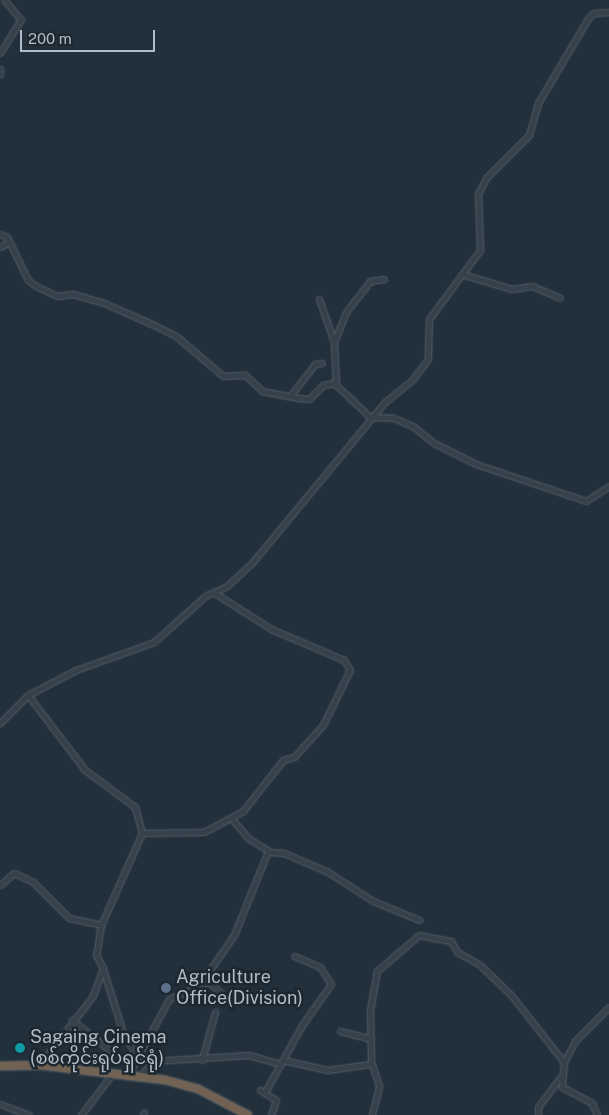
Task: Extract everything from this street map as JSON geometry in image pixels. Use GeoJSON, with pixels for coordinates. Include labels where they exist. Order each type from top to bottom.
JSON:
{"type":"FeatureCollection","features":[{"type":"Feature","properties":{"kind":"highway"},"geometry":{"type":"LineString","coordinates":[[1,1066],[39,1065],[129,1073],[198,1089],[248,1115]]}},
{"type":"Feature","properties":{"kind":"street"},"geometry":{"type":"LineString","coordinates":[[0,53],[20,20],[4,0]]}},
{"type":"Feature","properties":{"kind":"street"},"geometry":{"type":"LineString","coordinates":[[0,723],[28,695],[76,670],[100,666],[154,642],[251,564],[376,416],[428,359],[429,319],[465,275],[480,250],[478,194],[486,178],[529,135],[538,103],[587,20],[593,14],[609,12]]}},
{"type":"Feature","properties":{"kind":"street"},"geometry":{"type":"LineString","coordinates":[[0,68],[0,74]]}},
{"type":"Feature","properties":{"kind":"street"},"geometry":{"type":"LineString","coordinates":[[0,234],[9,242],[28,280],[36,286],[58,296],[73,294],[112,306],[176,336],[222,376],[245,376],[262,390],[308,399],[328,382],[336,385],[370,417],[376,416],[414,427],[434,443],[476,464],[586,501],[609,486]]}},
{"type":"Feature","properties":{"kind":"street"},"geometry":{"type":"LineString","coordinates":[[0,247],[9,242]]}},
{"type":"Feature","properties":{"kind":"street"},"geometry":{"type":"LineString","coordinates":[[465,275],[512,289],[532,286],[560,298]]}},
{"type":"Feature","properties":{"kind":"street"},"geometry":{"type":"LineString","coordinates":[[334,342],[354,301],[373,279],[384,279]]}},
{"type":"Feature","properties":{"kind":"street"},"geometry":{"type":"LineString","coordinates":[[319,299],[334,342],[336,385]]}},
{"type":"Feature","properties":{"kind":"street"},"geometry":{"type":"LineString","coordinates":[[290,396],[315,364],[322,363]]}},
{"type":"Feature","properties":{"kind":"street"},"geometry":{"type":"LineString","coordinates":[[142,833],[204,832],[232,819],[243,811],[283,760],[294,756],[322,725],[350,670],[344,660],[271,629],[215,593]]}},
{"type":"Feature","properties":{"kind":"street"},"geometry":{"type":"LineString","coordinates":[[28,695],[85,770],[136,807],[142,833],[101,925],[96,954],[103,968],[125,1039],[139,1057]]}},
{"type":"Feature","properties":{"kind":"street"},"geometry":{"type":"LineString","coordinates":[[232,819],[268,851],[328,872],[373,901],[419,920]]}},
{"type":"Feature","properties":{"kind":"street"},"geometry":{"type":"LineString","coordinates":[[221,993],[208,982],[207,974],[234,935],[268,851]]}},
{"type":"Feature","properties":{"kind":"street"},"geometry":{"type":"LineString","coordinates":[[0,885],[14,873],[33,882],[69,918],[101,925]]}},
{"type":"Feature","properties":{"kind":"street"},"geometry":{"type":"LineString","coordinates":[[372,1115],[379,1086],[371,1064],[370,1039],[370,1010],[377,971],[419,935],[451,941],[457,952],[480,965],[511,995],[564,1062]]}},
{"type":"Feature","properties":{"kind":"street"},"geometry":{"type":"LineString","coordinates":[[272,1115],[276,1102],[262,1091],[331,984],[320,967],[294,956]]}},
{"type":"Feature","properties":{"kind":"street"},"geometry":{"type":"LineString","coordinates":[[39,1065],[72,1020],[93,996],[103,968]]}},
{"type":"Feature","properties":{"kind":"street"},"geometry":{"type":"LineString","coordinates":[[129,1073],[166,1002],[208,982]]}},
{"type":"Feature","properties":{"kind":"street"},"geometry":{"type":"LineString","coordinates":[[538,1115],[538,1107],[560,1076],[564,1062],[575,1041],[609,1007]]}},
{"type":"Feature","properties":{"kind":"street"},"geometry":{"type":"LineString","coordinates":[[202,1060],[215,1012]]}},
{"type":"Feature","properties":{"kind":"street"},"geometry":{"type":"LineString","coordinates":[[72,1020],[112,1052]]}},
{"type":"Feature","properties":{"kind":"street"},"geometry":{"type":"LineString","coordinates":[[340,1031],[370,1039]]}},
{"type":"Feature","properties":{"kind":"street"},"geometry":{"type":"LineString","coordinates":[[141,1076],[152,1061],[202,1060],[249,1055],[328,1070],[371,1064]]}},
{"type":"Feature","properties":{"kind":"street"},"geometry":{"type":"LineString","coordinates":[[81,1115],[113,1072]]}},
{"type":"Feature","properties":{"kind":"street"},"geometry":{"type":"LineString","coordinates":[[560,1076],[562,1087],[592,1102],[597,1115]]}},
{"type":"Feature","properties":{"kind":"street"},"geometry":{"type":"LineString","coordinates":[[1,1104],[29,1115]]}},
{"type":"Feature","properties":{"kind":"place","name":"Agriculture Office(Division)"},"geometry":{"type":"Point","coordinates":[166,988]}},
{"type":"Feature","properties":{"kind":"place","name":"Sagaing Cinema (စစ်ကိုင်းရုပ်ရှင်ရုံ)"},"geometry":{"type":"Point","coordinates":[20,1048]}}]}
